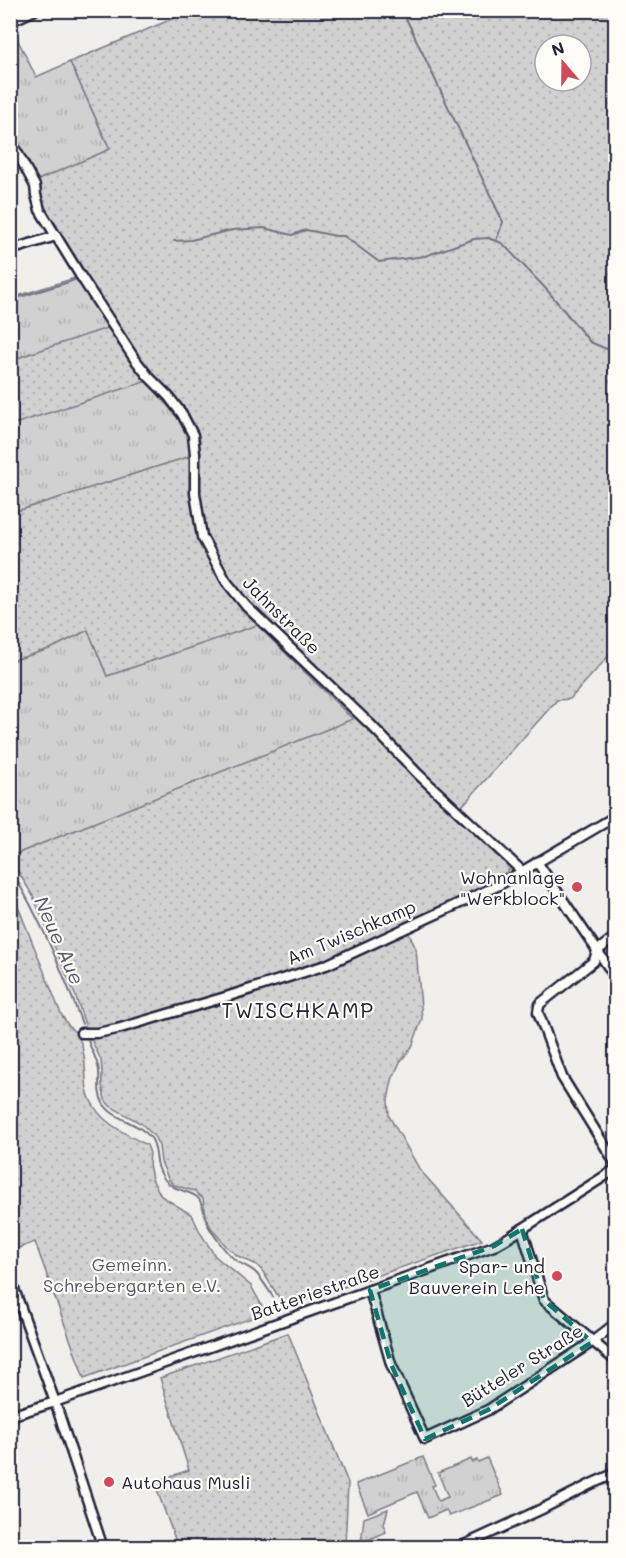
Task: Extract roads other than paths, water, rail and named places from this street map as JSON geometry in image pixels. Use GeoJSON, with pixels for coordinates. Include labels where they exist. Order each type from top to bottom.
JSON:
{"type":"FeatureCollection","features":[{"type":"Feature","properties":{"kind":"street"},"geometry":{"type":"LineString","coordinates":[[16,19],[35,10]]}},
{"type":"Feature","properties":{"kind":"street","name":"Jahnstraße"},"geometry":{"type":"LineString","coordinates":[[11,140],[32,178],[40,210],[56,236],[134,358],[169,397],[182,414],[193,435],[195,493],[202,537],[226,581],[246,606],[372,726],[418,774],[522,871]]}},
{"type":"Feature","properties":{"kind":"street"},"geometry":{"type":"LineString","coordinates":[[10,250],[56,236]]}},
{"type":"Feature","properties":{"kind":"street","name":"Am Twischkamp"},"geometry":{"type":"LineString","coordinates":[[81,1033],[117,1029],[326,964],[499,885],[615,816]]}},
{"type":"Feature","properties":{"kind":"street"},"geometry":{"type":"LineString","coordinates":[[537,862],[615,978]]}},
{"type":"Feature","properties":{"kind":"street"},"geometry":{"type":"LineString","coordinates":[[615,936],[597,951],[594,961],[539,1006],[539,1017],[562,1077],[615,1164]]}},
{"type":"Feature","properties":{"kind":"street","name":"Batteriestraße"},"geometry":{"type":"LineString","coordinates":[[10,1416],[494,1246],[615,1169]]}},
{"type":"Feature","properties":{"kind":"street"},"geometry":{"type":"LineString","coordinates":[[522,1230],[544,1300],[615,1361]]}},
{"type":"Feature","properties":{"kind":"street"},"geometry":{"type":"LineString","coordinates":[[10,1278],[55,1402],[103,1548]]}},
{"type":"Feature","properties":{"kind":"street","name":"Bütteler Straße"},"geometry":{"type":"LineString","coordinates":[[370,1290],[391,1364],[425,1439],[488,1410],[592,1342],[615,1323]]}},
{"type":"Feature","properties":{"kind":"street"},"geometry":{"type":"LineString","coordinates":[[458,1548],[615,1473]]}},
{"type":"Feature","properties":{"kind":"waterway"},"geometry":{"type":"LineString","coordinates":[[174,241],[191,240],[232,230],[264,228],[292,235],[306,230],[344,236],[379,262],[425,256],[474,239],[488,238],[496,241],[503,222],[403,12]]}},
{"type":"Feature","properties":{"kind":"waterway"},"geometry":{"type":"LineString","coordinates":[[497,241],[503,244],[547,290],[590,342],[616,353]]}},
{"type":"Feature","properties":{"kind":"waterway"},"geometry":{"type":"LineString","coordinates":[[10,300],[76,279]]}},
{"type":"Feature","properties":{"kind":"waterway","name":"Neue Aue"},"geometry":{"type":"LineString","coordinates":[[10,868],[50,944],[82,1024]]}},
{"type":"Feature","properties":{"kind":"waterway"},"geometry":{"type":"LineString","coordinates":[[118,1033],[235,1000],[339,965],[403,935]]}},
{"type":"Feature","properties":{"kind":"waterway","name":"Neue Aue"},"geometry":{"type":"LineString","coordinates":[[112,1034],[88,1041],[98,1067],[99,1091],[103,1103],[107,1109],[140,1128],[151,1138],[159,1169],[165,1180],[197,1197],[208,1226],[221,1245],[235,1260],[255,1272],[273,1297]]}},
{"type":"Feature","properties":{"kind":"place","name":"Wohnanlage \"Werkblock\""},"geometry":{"type":"Point","coordinates":[577,887]}},
{"type":"Feature","properties":{"kind":"place","name":"Spar- und Bauverein Lehe"},"geometry":{"type":"Point","coordinates":[557,1276]}},
{"type":"Feature","properties":{"kind":"place","name":"Autohaus Musli"},"geometry":{"type":"Point","coordinates":[109,1482]}},
{"type":"Feature","properties":{"kind":"district","name":"TWISCHKAMP"},"geometry":{"type":"Point","coordinates":[298,1009]}},
{"type":"Feature","properties":{"kind":"park label","name":"Gemeinn. Schrebergarten e.V."},"geometry":{"type":"Point","coordinates":[132,1274]}}]}
